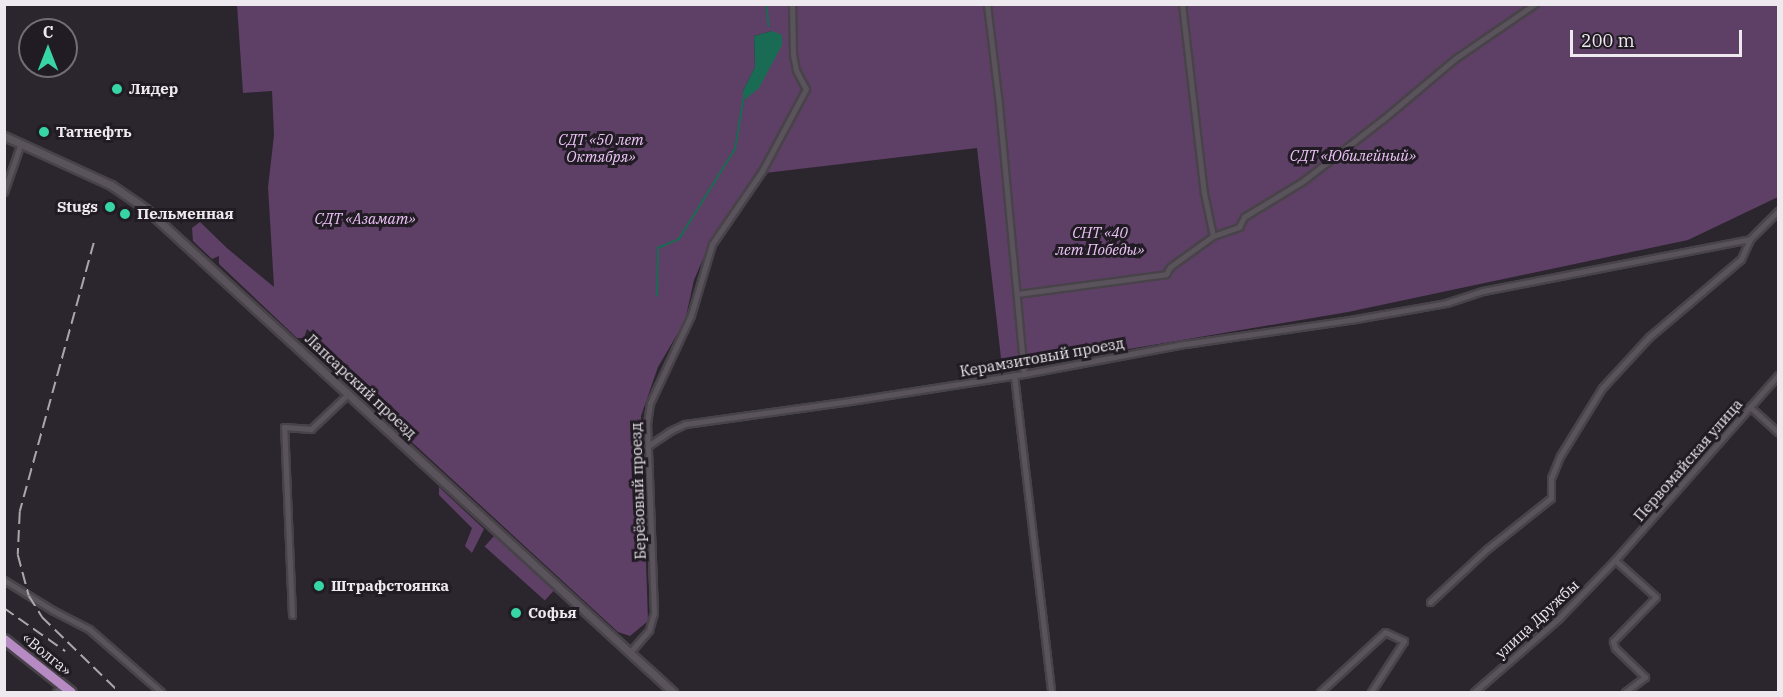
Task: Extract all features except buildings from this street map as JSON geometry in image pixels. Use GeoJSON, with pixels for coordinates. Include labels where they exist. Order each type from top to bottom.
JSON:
{"type":"FeatureCollection","features":[{"type":"Feature","properties":{"kind":"highway","name":"«Волга»"},"geometry":{"type":"LineString","coordinates":[[4,639],[59,689],[71,693]]}},
{"type":"Feature","properties":{"kind":"street","name":"Берёзовый проезд"},"geometry":{"type":"LineString","coordinates":[[631,651],[649,630],[654,613],[648,446],[650,403],[692,315],[712,244],[762,171],[806,89],[796,70],[793,54],[792,4]]}},
{"type":"Feature","properties":{"kind":"street"},"geometry":{"type":"LineString","coordinates":[[987,4],[1024,374]]}},
{"type":"Feature","properties":{"kind":"street"},"geometry":{"type":"LineString","coordinates":[[1182,4],[1204,193],[1213,236]]}},
{"type":"Feature","properties":{"kind":"street"},"geometry":{"type":"LineString","coordinates":[[1017,294],[1166,274],[1170,267],[1213,236],[1239,226],[1244,217],[1303,181],[1382,120],[1456,58],[1535,4]]}},
{"type":"Feature","properties":{"kind":"street","name":"Лапсарский проезд"},"geometry":{"type":"LineString","coordinates":[[4,136],[111,185],[146,209],[631,651],[673,693]]}},
{"type":"Feature","properties":{"kind":"street"},"geometry":{"type":"LineString","coordinates":[[4,192],[21,143]]}},
{"type":"Feature","properties":{"kind":"street"},"geometry":{"type":"LineString","coordinates":[[1430,602],[1487,549],[1551,498],[1551,478],[1560,456],[1602,388],[1649,337],[1741,259],[1750,239],[1779,211]]}},
{"type":"Feature","properties":{"kind":"street","name":"Керамзитовый проезд"},"geometry":{"type":"LineString","coordinates":[[648,446],[685,424],[1024,374],[1185,344],[1446,303],[1483,291],[1750,239]]}},
{"type":"Feature","properties":{"kind":"street"},"geometry":{"type":"LineString","coordinates":[[1014,375],[1051,693]]}},
{"type":"Feature","properties":{"kind":"street","name":"Первомайская улица"},"geometry":{"type":"LineString","coordinates":[[1615,560],[1779,375]]}},
{"type":"Feature","properties":{"kind":"street"},"geometry":{"type":"LineString","coordinates":[[292,615],[284,428],[312,429],[349,393]]}},
{"type":"Feature","properties":{"kind":"street"},"geometry":{"type":"LineString","coordinates":[[1750,407],[1779,432]]}},
{"type":"Feature","properties":{"kind":"street"},"geometry":{"type":"LineString","coordinates":[[1615,560],[1656,597],[1613,641],[1615,648],[1645,677],[1625,693]]}},
{"type":"Feature","properties":{"kind":"street","name":"улица Дружбы"},"geometry":{"type":"LineString","coordinates":[[1474,693],[1559,618],[1615,560]]}},
{"type":"Feature","properties":{"kind":"street"},"geometry":{"type":"LineString","coordinates":[[4,580],[52,610],[89,628],[161,693]]}},
{"type":"Feature","properties":{"kind":"street"},"geometry":{"type":"LineString","coordinates":[[1320,693],[1385,632],[1404,641],[1371,693]]}},
{"type":"Feature","properties":{"kind":"green space"},"geometry":{"type":"Polygon","coordinates":[[[237,5],[1778,5],[1778,197],[1688,240],[1348,312],[1029,366],[1001,358],[977,148],[765,173],[758,169],[709,245],[694,280],[685,321],[658,367],[641,416],[648,621],[630,636],[618,632],[390,422],[400,414],[307,329],[304,338],[297,338],[219,264],[219,256],[212,259],[193,241],[192,228],[200,222],[228,249],[274,287],[268,187],[274,135],[272,91],[243,93],[237,5]],[[772,31],[754,36],[755,67],[743,91],[744,101],[772,31]]]}},
{"type":"Feature","properties":{"kind":"green space"},"geometry":{"type":"Polygon","coordinates":[[[439,487],[484,529],[472,553],[465,546],[472,528],[439,495],[439,487]]]}},
{"type":"Feature","properties":{"kind":"green space"},"geometry":{"type":"Polygon","coordinates":[[[494,536],[554,590],[545,601],[485,546],[494,536]]]}},
{"type":"Feature","properties":{"kind":"shaded area"},"geometry":{"type":"Polygon","coordinates":[[[772,31],[782,35],[782,45],[759,88],[743,101],[743,91],[755,67],[754,36],[772,31]]]}},
{"type":"Feature","properties":{"kind":"waterway"},"geometry":{"type":"LineString","coordinates":[[767,4],[769,26]]}},
{"type":"Feature","properties":{"kind":"waterway"},"geometry":{"type":"LineString","coordinates":[[657,296],[658,248],[679,239],[735,149],[743,101]]}},
{"type":"Feature","properties":{"kind":"railway"},"geometry":{"type":"LineString","coordinates":[[94,243],[20,512],[18,555],[29,596],[42,617],[119,692]]}},
{"type":"Feature","properties":{"kind":"railway"},"geometry":{"type":"LineString","coordinates":[[4,608],[65,651]]}},
{"type":"Feature","properties":{"kind":"place","name":"Лидер"},"geometry":{"type":"Point","coordinates":[117,89]}},
{"type":"Feature","properties":{"kind":"place","name":"Татнефть"},"geometry":{"type":"Point","coordinates":[44,132]}},
{"type":"Feature","properties":{"kind":"place","name":"Stugs"},"geometry":{"type":"Point","coordinates":[110,207]}},
{"type":"Feature","properties":{"kind":"place","name":"Пельменная"},"geometry":{"type":"Point","coordinates":[125,214]}},
{"type":"Feature","properties":{"kind":"place","name":"Штрафстоянка"},"geometry":{"type":"Point","coordinates":[319,586]}},
{"type":"Feature","properties":{"kind":"place","name":"Софья"},"geometry":{"type":"Point","coordinates":[516,613]}},
{"type":"Feature","properties":{"kind":"park label","name":"СДТ «50 лет Октября»"},"geometry":{"type":"Point","coordinates":[601,148]}},
{"type":"Feature","properties":{"kind":"park label","name":"СДТ «Юбилейный»"},"geometry":{"type":"Point","coordinates":[1353,156]}},
{"type":"Feature","properties":{"kind":"park label","name":"СДТ «Азамат»"},"geometry":{"type":"Point","coordinates":[365,219]}},
{"type":"Feature","properties":{"kind":"park label","name":"СНТ «40 лет Победы»"},"geometry":{"type":"Point","coordinates":[1100,240]}}]}
